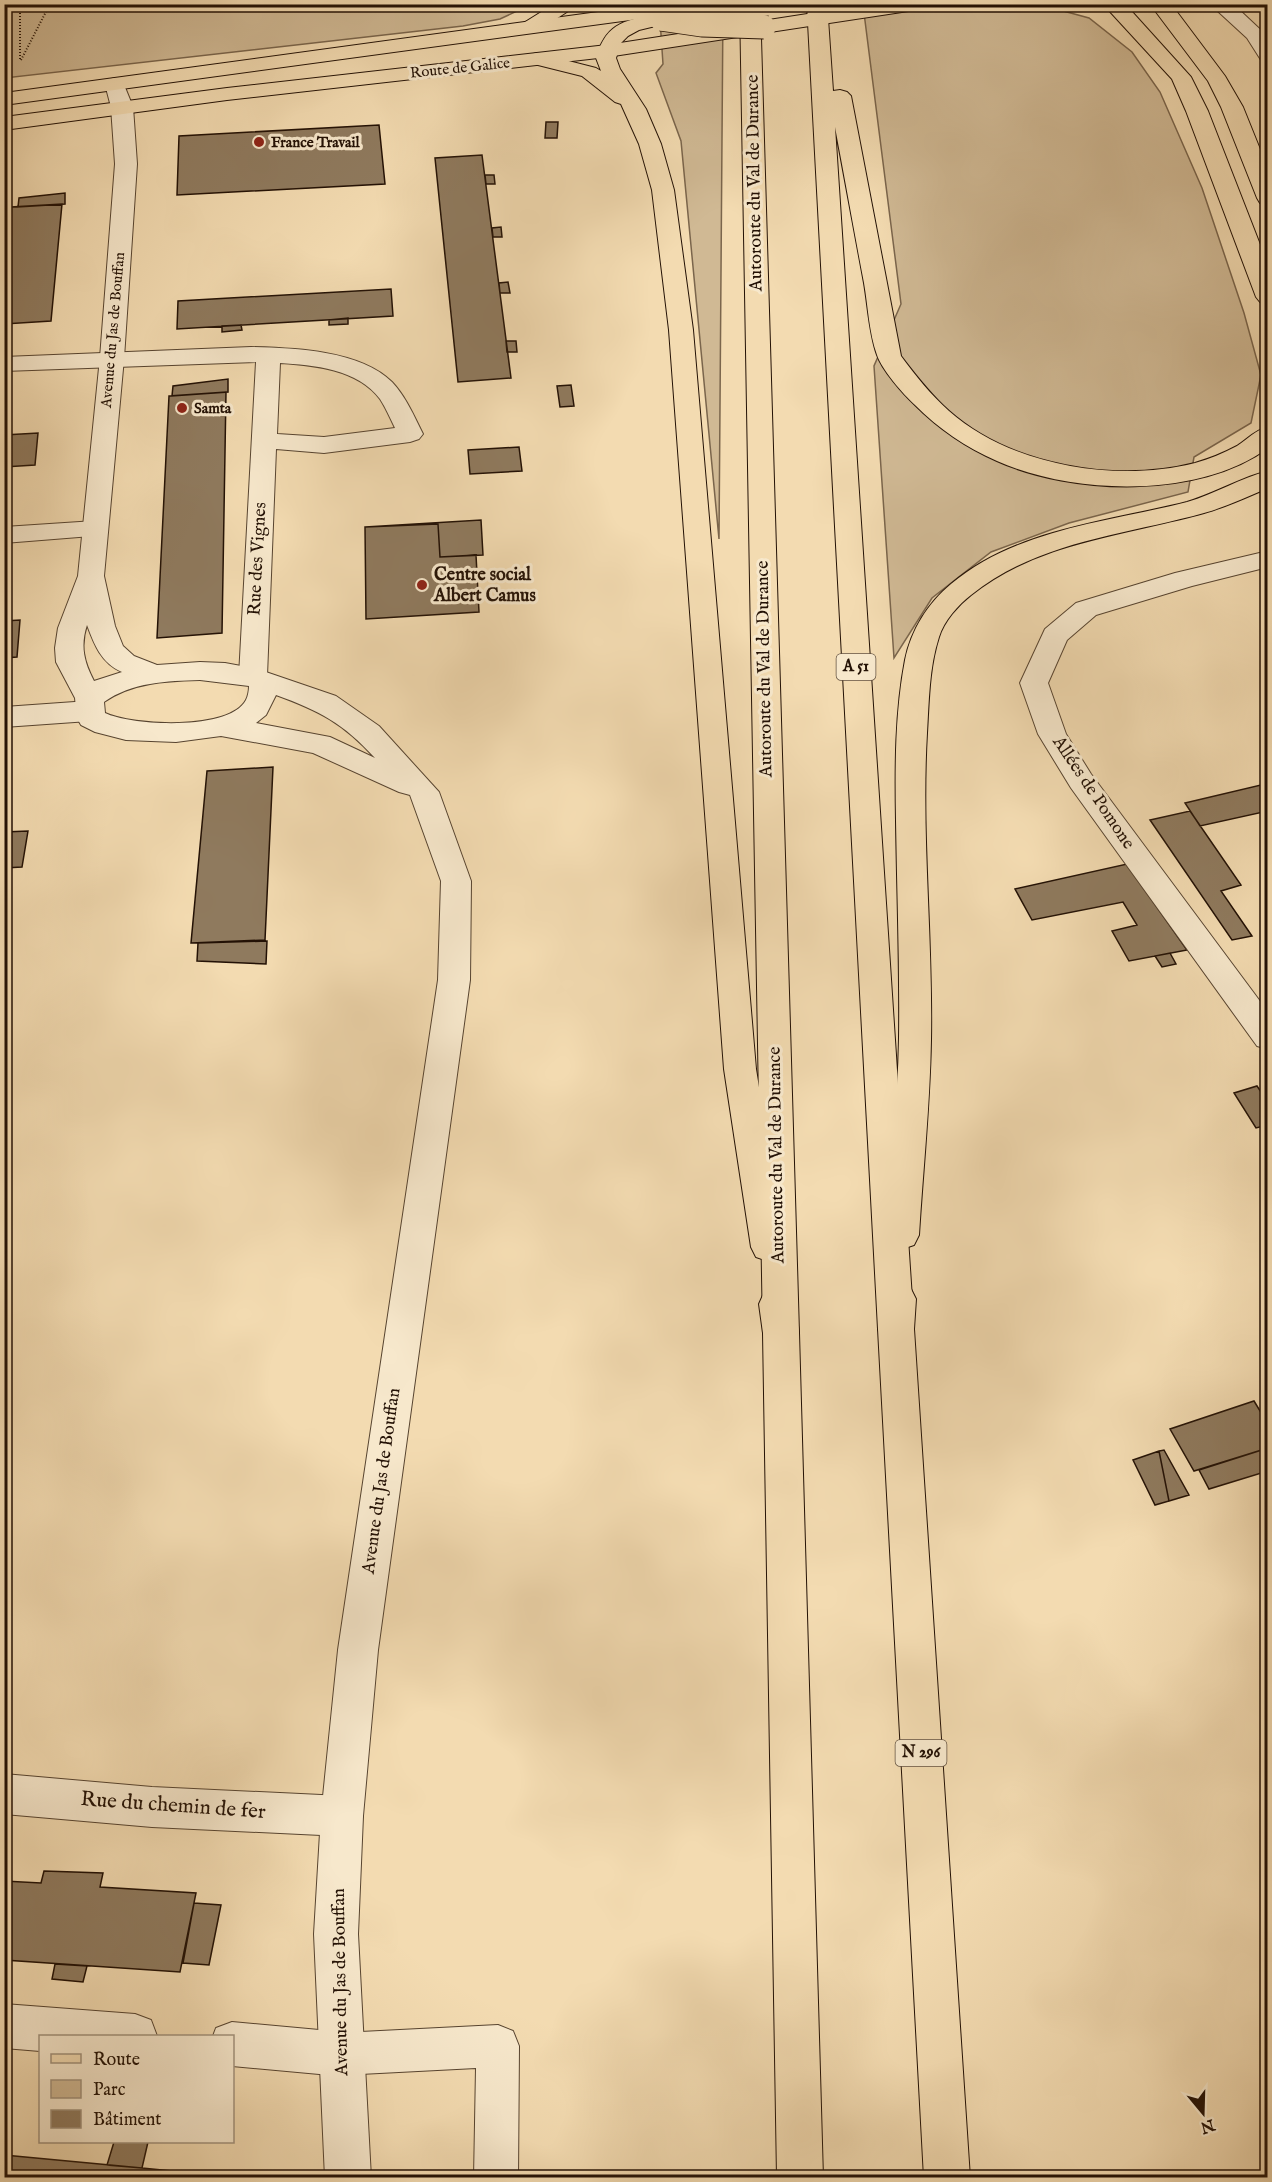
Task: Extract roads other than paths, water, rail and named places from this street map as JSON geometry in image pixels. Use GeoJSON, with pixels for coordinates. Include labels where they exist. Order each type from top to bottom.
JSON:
{"type":"FeatureCollection","features":[{"type":"Feature","properties":{"kind":"main road"},"geometry":{"type":"LineString","coordinates":[[529,28],[569,4]]}},
{"type":"Feature","properties":{"kind":"main road","name":"Route de Galice"},"geometry":{"type":"LineString","coordinates":[[4,99],[651,12],[695,4]]}},
{"type":"Feature","properties":{"kind":"main road","name":"Autoroute du Val de Durance"},"geometry":{"type":"LineString","coordinates":[[750,4],[781,1333]]}},
{"type":"Feature","properties":{"kind":"main road"},"geometry":{"type":"LineString","coordinates":[[767,4],[651,12],[611,41],[606,58],[610,69],[635,109],[650,144],[663,190],[681,330],[740,1069],[781,1333],[800,2178]]}},
{"type":"Feature","properties":{"kind":"main road","name":"A 51"},"geometry":{"type":"LineString","coordinates":[[817,4],[896,1329]]}},
{"type":"Feature","properties":{"kind":"main road"},"geometry":{"type":"LineString","coordinates":[[824,4],[889,356],[904,382],[927,406],[946,423],[1001,455],[1037,468],[1075,476],[1147,478],[1177,474],[1212,466],[1242,453],[1268,434]]}},
{"type":"Feature","properties":{"kind":"main road","name":"Route de Galice"},"geometry":{"type":"LineString","coordinates":[[4,124],[122,107],[607,51],[915,4]]}},
{"type":"Feature","properties":{"kind":"main road"},"geometry":{"type":"LineString","coordinates":[[1160,4],[1218,80],[1232,107],[1268,198]]}},
{"type":"Feature","properties":{"kind":"main road"},"geometry":{"type":"LineString","coordinates":[[1105,6],[1143,35],[1181,78],[1197,111],[1268,297]]}},
{"type":"Feature","properties":{"kind":"main road"},"geometry":{"type":"LineString","coordinates":[[651,12],[702,25],[765,27]]}},
{"type":"Feature","properties":{"kind":"main road"},"geometry":{"type":"LineString","coordinates":[[537,59],[589,72],[635,109]]}},
{"type":"Feature","properties":{"kind":"main road"},"geometry":{"type":"LineString","coordinates":[[896,1329],[915,1041],[910,769],[915,692],[919,660],[926,634],[941,609],[961,589],[989,570],[1028,550],[1064,538],[1198,507],[1268,480]]}},
{"type":"Feature","properties":{"kind":"main road","name":"N 296"},"geometry":{"type":"LineString","coordinates":[[896,1329],[947,2178]]}},
{"type":"Feature","properties":{"kind":"street"},"geometry":{"type":"LineString","coordinates":[[1220,4],[1255,34],[1268,57]]}},
{"type":"Feature","properties":{"kind":"street","name":"Avenue du Jas de Bouffan"},"geometry":{"type":"LineString","coordinates":[[115,84],[122,107],[126,164],[112,358],[91,576],[72,628],[69,648],[70,662],[89,705],[92,718],[98,724],[136,732],[225,727],[320,744],[424,792]]}},
{"type":"Feature","properties":{"kind":"street","name":"Rue des Vignes"},"geometry":{"type":"LineString","coordinates":[[258,679],[263,441],[268,356]]}},
{"type":"Feature","properties":{"kind":"street"},"geometry":{"type":"LineString","coordinates":[[4,364],[112,358],[309,357],[334,362],[378,382],[393,398],[410,434],[324,445],[263,441]]}},
{"type":"Feature","properties":{"kind":"street"},"geometry":{"type":"LineString","coordinates":[[4,535],[95,529]]}},
{"type":"Feature","properties":{"kind":"street","name":"Allées de Pomone"},"geometry":{"type":"LineString","coordinates":[[1268,559],[1185,579],[1086,609],[1055,634],[1034,683],[1052,734],[1081,781],[1268,1037]]}},
{"type":"Feature","properties":{"kind":"street","name":"Avenue du Jas de Bouffan"},"geometry":{"type":"LineString","coordinates":[[91,576],[101,626],[111,650],[124,662],[154,674]]}},
{"type":"Feature","properties":{"kind":"street","name":"Avenue du Jas de Bouffan"},"geometry":{"type":"LineString","coordinates":[[89,705],[97,690],[118,681],[154,674],[234,673],[326,703],[346,715],[369,734],[424,792],[456,881],[454,980],[358,1650],[342,1815],[336,1934],[348,2178]]}},
{"type":"Feature","properties":{"kind":"street","name":"Avenue du Jas de Bouffan"},"geometry":{"type":"LineString","coordinates":[[225,727],[242,720],[256,708],[263,691],[258,679]]}},
{"type":"Feature","properties":{"kind":"street"},"geometry":{"type":"LineString","coordinates":[[4,717],[89,705]]}},
{"type":"Feature","properties":{"kind":"street","name":"Rue du chemin de fer"},"geometry":{"type":"LineString","coordinates":[[4,1794],[152,1807],[342,1815]]}},
{"type":"Feature","properties":{"kind":"street"},"geometry":{"type":"LineString","coordinates":[[4,2026],[111,2035]]}},
{"type":"Feature","properties":{"kind":"street"},"geometry":{"type":"LineString","coordinates":[[234,2044],[341,2054]]}},
{"type":"Feature","properties":{"kind":"lane"},"geometry":{"type":"LineString","coordinates":[[341,2054],[498,2046],[496,2178]]}},
{"type":"Feature","properties":{"kind":"place","name":"France Travail"},"geometry":{"type":"Point","coordinates":[259,142]}},
{"type":"Feature","properties":{"kind":"place","name":"Samta"},"geometry":{"type":"Point","coordinates":[182,408]}},
{"type":"Feature","properties":{"kind":"place","name":"Centre social Albert Camus"},"geometry":{"type":"Point","coordinates":[422,585]}}]}
